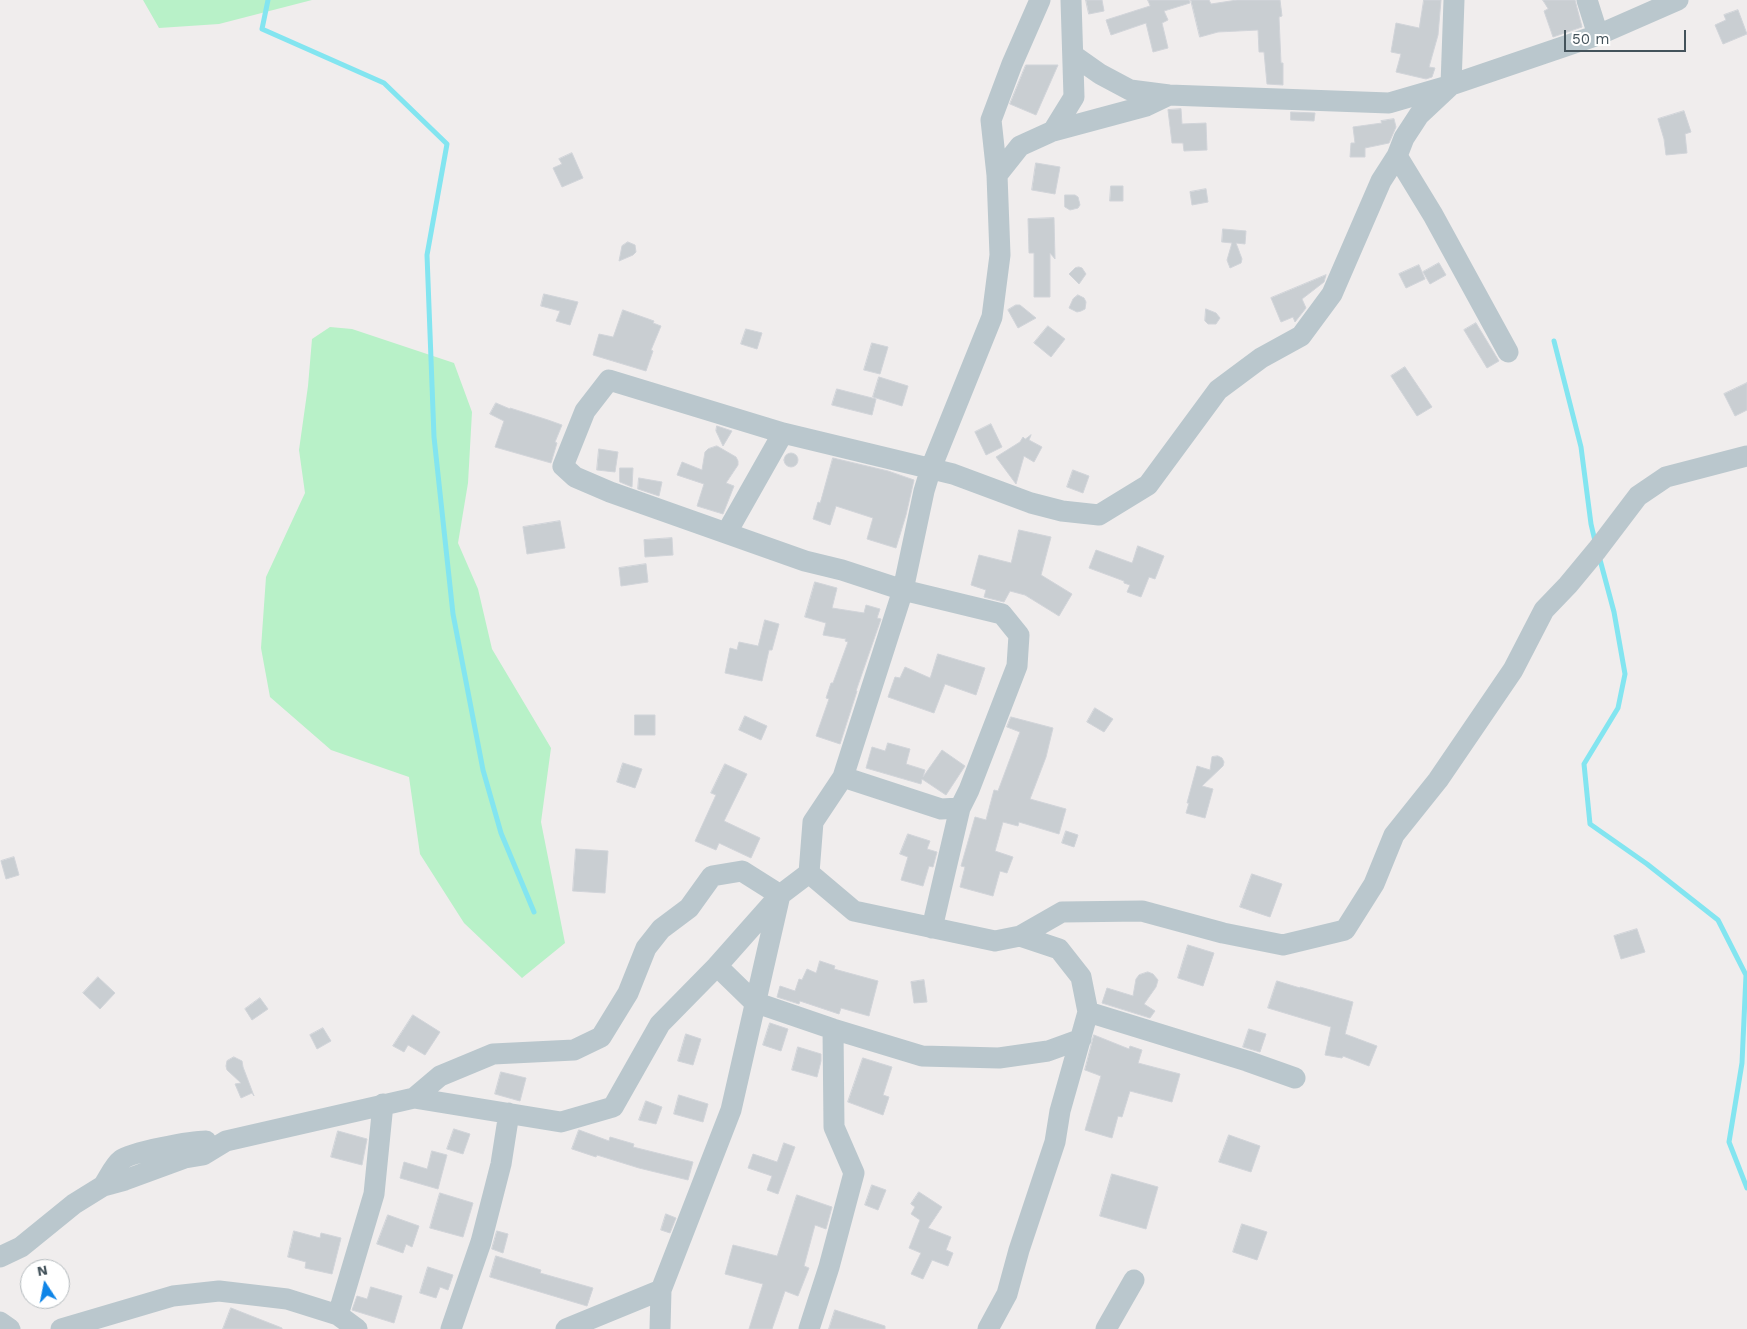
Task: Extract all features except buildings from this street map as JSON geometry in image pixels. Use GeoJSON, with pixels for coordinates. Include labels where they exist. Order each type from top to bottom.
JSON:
{"type":"FeatureCollection","features":[{"type":"Feature","properties":{"kind":"street"},"geometry":{"type":"LineString","coordinates":[[0,1257],[21,1247],[74,1204],[103,1186],[185,1158],[203,1155],[226,1141],[414,1098],[562,1122],[613,1107],[660,1024],[717,966],[780,895],[809,873],[813,822],[843,777],[904,590],[924,491],[931,468],[992,317],[1000,255],[997,175],[991,120],[1012,64],[1040,0]]}},
{"type":"Feature","properties":{"kind":"street"},"geometry":{"type":"LineString","coordinates":[[1053,131],[1074,97],[1071,0]]}},
{"type":"Feature","properties":{"kind":"street"},"geometry":{"type":"LineString","coordinates":[[932,928],[960,808],[969,790],[1017,666],[1019,635],[1002,614],[904,590],[805,560],[610,492],[575,477],[562,466],[585,411],[609,380],[783,433],[953,474],[1031,503],[1062,511],[1100,515],[1148,485],[1218,390],[1261,358],[1301,336],[1332,294],[1381,181],[1404,138],[1420,115],[1451,85],[1454,0]]}},
{"type":"Feature","properties":{"kind":"street"},"geometry":{"type":"LineString","coordinates":[[1587,0],[1598,35]]}},
{"type":"Feature","properties":{"kind":"street"},"geometry":{"type":"LineString","coordinates":[[1073,55],[1100,74],[1130,90],[1169,95],[1389,102],[1451,85],[1598,35],[1678,0]]}},
{"type":"Feature","properties":{"kind":"street"},"geometry":{"type":"LineString","coordinates":[[997,175],[1020,146],[1053,131],[1146,106],[1169,95]]}},
{"type":"Feature","properties":{"kind":"street"},"geometry":{"type":"LineString","coordinates":[[1396,156],[1433,215],[1508,352]]}},
{"type":"Feature","properties":{"kind":"street"},"geometry":{"type":"LineString","coordinates":[[726,532],[783,433]]}},
{"type":"Feature","properties":{"kind":"street"},"geometry":{"type":"LineString","coordinates":[[809,873],[854,911],[995,941],[1020,936],[1062,912],[1142,911],[1224,933],[1283,946],[1345,930],[1374,884],[1394,835],[1438,780],[1513,670],[1544,610],[1586,564],[1638,496],[1666,477],[1747,456]]}},
{"type":"Feature","properties":{"kind":"street"},"geometry":{"type":"LineString","coordinates":[[843,777],[941,809],[960,808]]}},
{"type":"Feature","properties":{"kind":"street"},"geometry":{"type":"LineString","coordinates":[[414,1098],[440,1076],[493,1054],[574,1050],[601,1038],[628,993],[646,948],[661,929],[689,908],[712,876],[742,871],[780,895]]}},
{"type":"Feature","properties":{"kind":"street"},"geometry":{"type":"LineString","coordinates":[[660,1329],[661,1290],[731,1110],[754,1002],[780,895]]}},
{"type":"Feature","properties":{"kind":"street"},"geometry":{"type":"LineString","coordinates":[[988,1329],[1007,1294],[1019,1250],[1055,1142],[1060,1111],[1088,1012],[1081,978],[1059,949],[1020,936]]}},
{"type":"Feature","properties":{"kind":"street"},"geometry":{"type":"LineString","coordinates":[[717,966],[754,1002],[833,1029],[922,1056],[999,1058],[1048,1051],[1081,1039]]}},
{"type":"Feature","properties":{"kind":"street"},"geometry":{"type":"LineString","coordinates":[[1088,1012],[1247,1061],[1295,1078]]}},
{"type":"Feature","properties":{"kind":"street"},"geometry":{"type":"LineString","coordinates":[[809,1329],[829,1267],[854,1173],[834,1127],[833,1029]]}},
{"type":"Feature","properties":{"kind":"street"},"geometry":{"type":"LineString","coordinates":[[338,1315],[374,1194],[383,1104]]}},
{"type":"Feature","properties":{"kind":"street"},"geometry":{"type":"LineString","coordinates":[[451,1329],[481,1242],[500,1164],[509,1113]]}},
{"type":"Feature","properties":{"kind":"street"},"geometry":{"type":"LineString","coordinates":[[1106,1329],[1134,1280]]}},
{"type":"Feature","properties":{"kind":"street"},"geometry":{"type":"LineString","coordinates":[[566,1329],[661,1290]]}},
{"type":"Feature","properties":{"kind":"street"},"geometry":{"type":"LineString","coordinates":[[61,1329],[172,1296],[219,1291],[287,1299],[338,1315],[357,1329]]}},
{"type":"Feature","properties":{"kind":"street"},"geometry":{"type":"LineString","coordinates":[[0,1322],[10,1329]]}},
{"type":"Feature","properties":{"kind":"green space"},"geometry":{"type":"Polygon","coordinates":[[[143,0],[312,0],[219,24],[159,28],[143,0]]]}},
{"type":"Feature","properties":{"kind":"green space"},"geometry":{"type":"Polygon","coordinates":[[[330,327],[352,329],[454,363],[472,412],[468,483],[458,543],[478,589],[492,649],[551,748],[541,822],[565,943],[522,978],[464,923],[420,854],[409,777],[331,750],[270,697],[261,648],[266,577],[305,493],[299,450],[312,339],[330,327]]]}},
{"type":"Feature","properties":{"kind":"waterway"},"geometry":{"type":"LineString","coordinates":[[268,0],[262,29],[384,83],[447,144],[427,255],[434,437],[453,614],[483,770],[501,833],[534,912]]}},
{"type":"Feature","properties":{"kind":"waterway"},"geometry":{"type":"LineString","coordinates":[[1554,341],[1581,447],[1595,541]]}},
{"type":"Feature","properties":{"kind":"waterway"},"geometry":{"type":"LineString","coordinates":[[1599,556],[1614,612],[1625,674],[1618,708],[1584,764],[1590,824],[1647,864],[1718,920],[1746,975],[1742,1063],[1729,1142],[1747,1188]]}}]}
